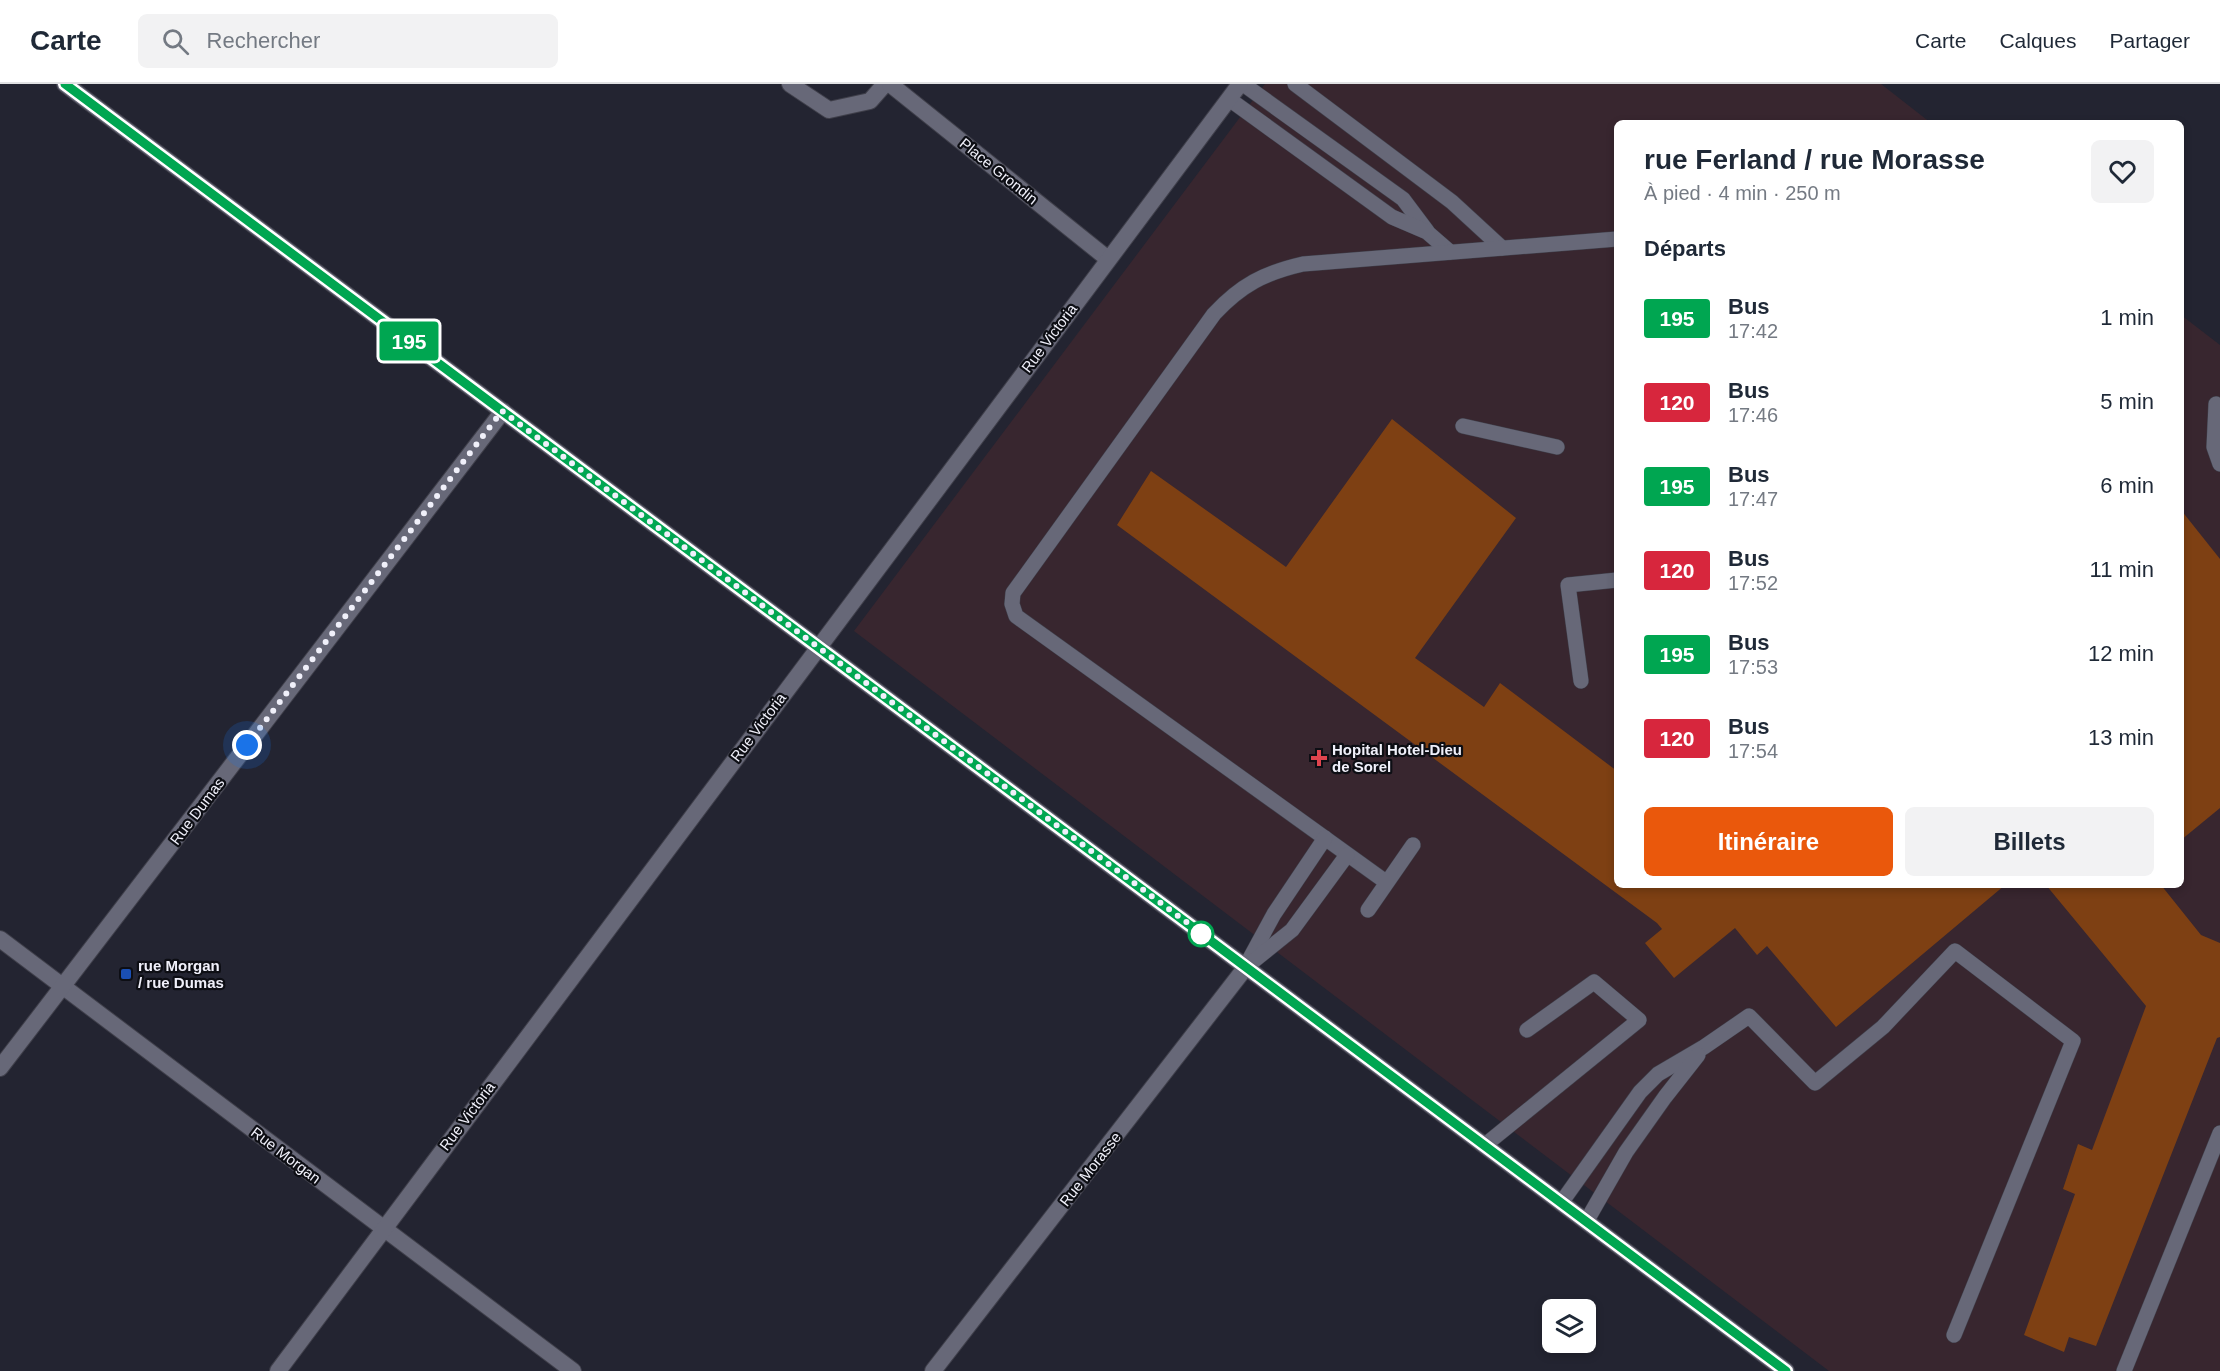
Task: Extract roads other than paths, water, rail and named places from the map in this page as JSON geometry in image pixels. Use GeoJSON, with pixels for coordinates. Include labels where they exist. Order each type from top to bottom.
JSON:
{"type":"FeatureCollection","features":[{"type":"Feature","properties":{"kind":"street"},"geometry":{"type":"LineString","coordinates":[[65,84],[1786,1371]]}},
{"type":"Feature","properties":{"kind":"street"},"geometry":{"type":"LineString","coordinates":[[790,84],[829,110],[870,101],[885,84]]}},
{"type":"Feature","properties":{"kind":"street","name":"Place Grondin"},"geometry":{"type":"LineString","coordinates":[[890,84],[1108,259]]}},
{"type":"Feature","properties":{"kind":"street","name":"Rue Victoria"},"geometry":{"type":"LineString","coordinates":[[278,1371],[1241,84]]}},
{"type":"Feature","properties":{"kind":"street","name":"Rue Dumas"},"geometry":{"type":"LineString","coordinates":[[0,1068],[502,411]]}},
{"type":"Feature","properties":{"kind":"street","name":"Rue Morgan"},"geometry":{"type":"LineString","coordinates":[[0,939],[573,1371]]}},
{"type":"Feature","properties":{"kind":"street","name":"Rue Morasse"},"geometry":{"type":"LineString","coordinates":[[933,1371],[1246,967]]}},
{"type":"Feature","properties":{"kind":"lane"},"geometry":{"type":"LineString","coordinates":[[1241,84],[1403,200],[1427,232],[1450,252]]}},
{"type":"Feature","properties":{"kind":"lane"},"geometry":{"type":"LineString","coordinates":[[1295,84],[1452,202],[1502,248]]}},
{"type":"Feature","properties":{"kind":"lane"},"geometry":{"type":"LineString","coordinates":[[1229,99],[1392,217],[1427,232]]}},
{"type":"Feature","properties":{"kind":"lane"},"geometry":{"type":"LineString","coordinates":[[1386,882],[1017,616],[1012,603],[1013,593],[1214,314],[1238,291],[1265,275],[1303,264],[1614,239]]}},
{"type":"Feature","properties":{"kind":"lane"},"geometry":{"type":"LineString","coordinates":[[2216,404],[2214,447],[2220,464]]}},
{"type":"Feature","properties":{"kind":"lane"},"geometry":{"type":"LineString","coordinates":[[1463,426],[1557,447]]}},
{"type":"Feature","properties":{"kind":"lane"},"geometry":{"type":"LineString","coordinates":[[1581,681],[1568,585],[1614,580]]}},
{"type":"Feature","properties":{"kind":"lane"},"geometry":{"type":"LineString","coordinates":[[1246,967],[1274,914],[1325,838]]}},
{"type":"Feature","properties":{"kind":"lane"},"geometry":{"type":"LineString","coordinates":[[1368,910],[1413,845]]}},
{"type":"Feature","properties":{"kind":"lane"},"geometry":{"type":"LineString","coordinates":[[1246,967],[1292,930],[1347,855]]}},
{"type":"Feature","properties":{"kind":"lane"},"geometry":{"type":"LineString","coordinates":[[1561,1203],[1640,1092],[1658,1074],[1704,1047],[1749,1016],[1815,1083],[1883,1027],[1955,951],[2073,1041],[1954,1335]]}},
{"type":"Feature","properties":{"kind":"lane"},"geometry":{"type":"LineString","coordinates":[[1485,1146],[1639,1020],[1594,982],[1527,1030]]}},
{"type":"Feature","properties":{"kind":"lane"},"geometry":{"type":"LineString","coordinates":[[1586,1222],[1626,1152],[1704,1047]]}},
{"type":"Feature","properties":{"kind":"lane"},"geometry":{"type":"LineString","coordinates":[[2124,1371],[2220,1133]]}},
{"type":"Feature","properties":{"kind":"place","name":"Hopital Hotel-Dieu de Sorel"},"geometry":{"type":"Point","coordinates":[1319,758]}},
{"type":"Feature","properties":{"kind":"place","name":"rue Morgan / rue Dumas"},"geometry":{"type":"Point","coordinates":[126,974]}}]}
